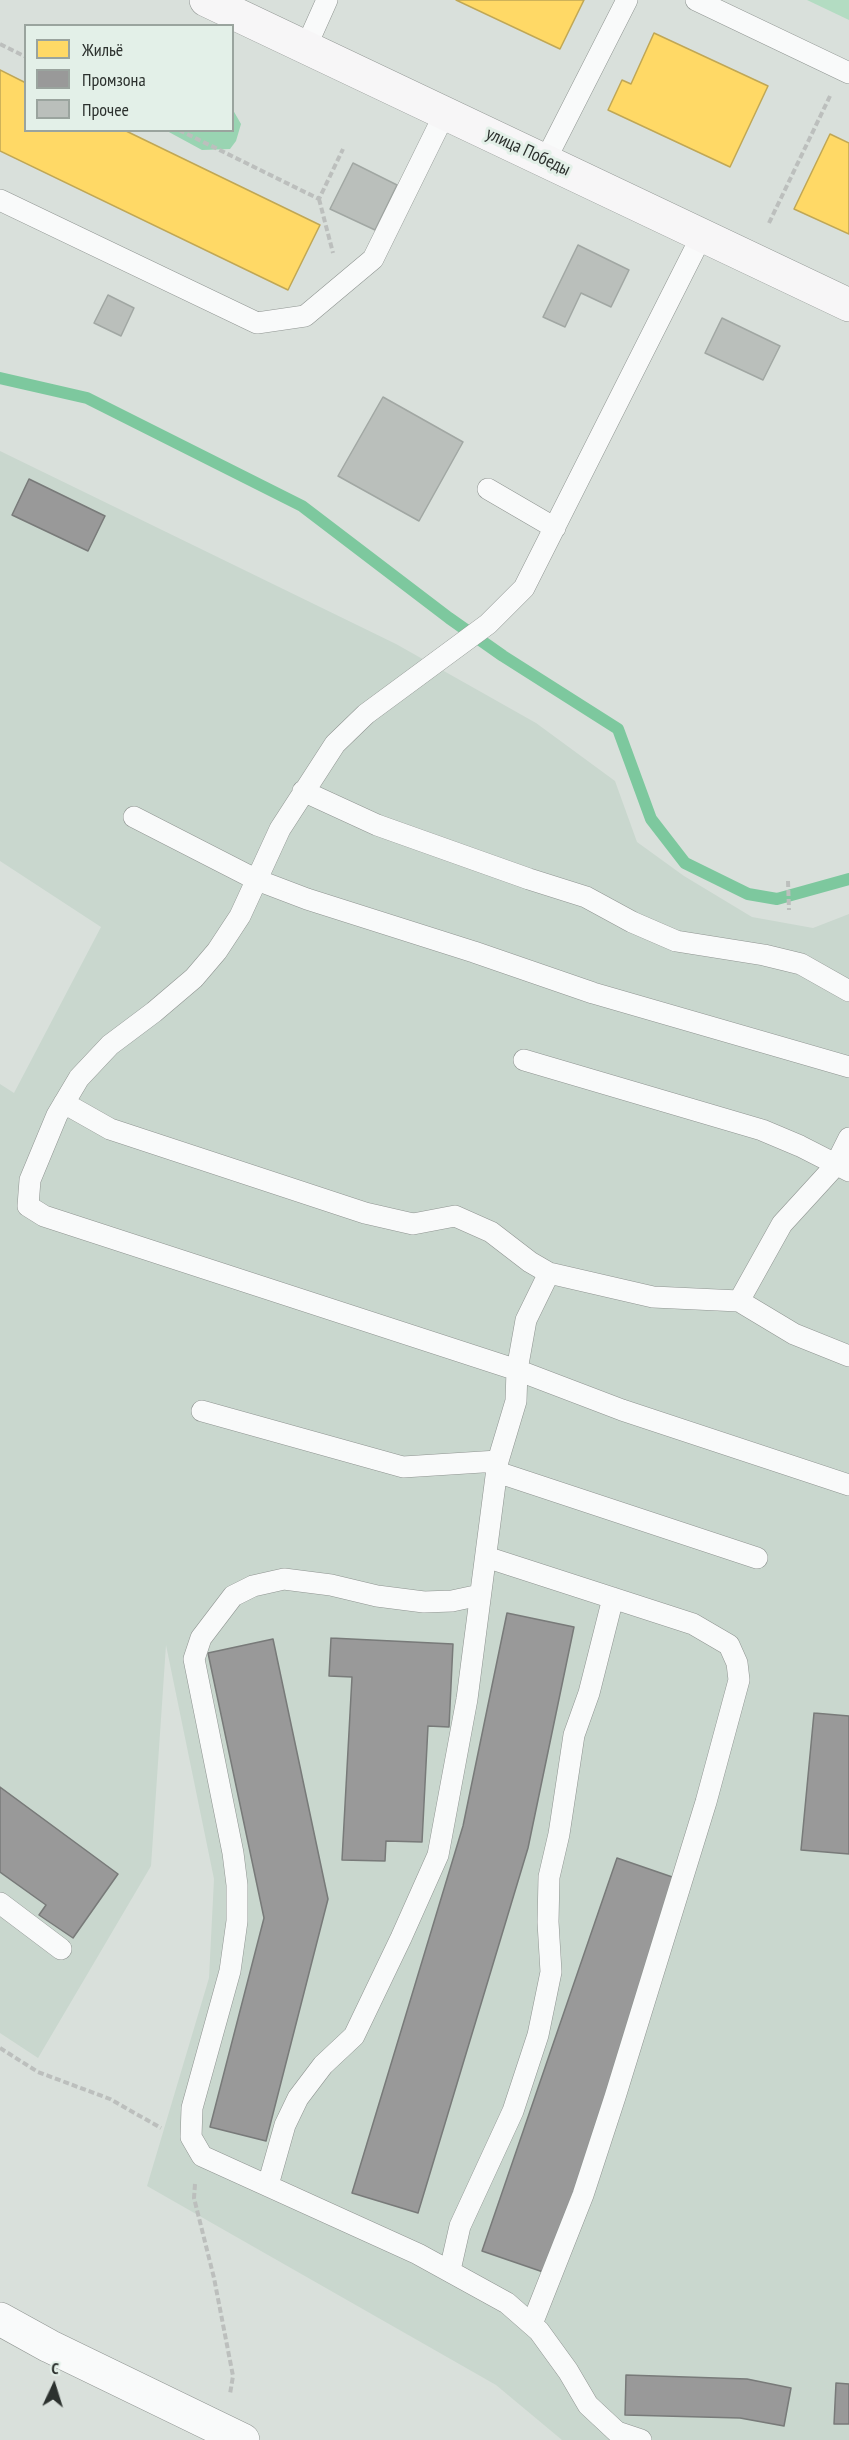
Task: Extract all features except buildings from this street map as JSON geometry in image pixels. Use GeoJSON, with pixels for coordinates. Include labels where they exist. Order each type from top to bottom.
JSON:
{"type":"FeatureCollection","features":[{"type":"Feature","properties":{"kind":"street","name":"улица Победы"},"geometry":{"type":"LineString","coordinates":[[206,0],[849,305]]}},
{"type":"Feature","properties":{"kind":"street"},"geometry":{"type":"LineString","coordinates":[[0,2319],[49,2346],[234,2435]]}},
{"type":"Feature","properties":{"kind":"lane"},"geometry":{"type":"LineString","coordinates":[[306,47],[327,0]]}},
{"type":"Feature","properties":{"kind":"lane"},"geometry":{"type":"LineString","coordinates":[[546,161],[627,0]]}},
{"type":"Feature","properties":{"kind":"lane"},"geometry":{"type":"LineString","coordinates":[[696,0],[846,71]]}},
{"type":"Feature","properties":{"kind":"lane"},"geometry":{"type":"LineString","coordinates":[[0,200],[257,323],[305,316],[373,260],[445,113]]}},
{"type":"Feature","properties":{"kind":"lane"},"geometry":{"type":"LineString","coordinates":[[702,235],[524,588],[488,624],[366,714],[335,744],[280,829],[240,916],[217,951],[194,978],[110,1045],[80,1078],[57,1115],[30,1180],[28,1206],[44,1216],[517,1370],[622,1410],[849,1485]]}},
{"type":"Feature","properties":{"kind":"lane"},"geometry":{"type":"LineString","coordinates":[[488,489],[555,528]]}},
{"type":"Feature","properties":{"kind":"lane"},"geometry":{"type":"LineString","coordinates":[[303,791],[377,825],[586,897],[676,942],[764,955],[801,964],[849,991]]}},
{"type":"Feature","properties":{"kind":"lane"},"geometry":{"type":"LineString","coordinates":[[134,817],[256,880],[593,993],[849,1066]]}},
{"type":"Feature","properties":{"kind":"lane"},"geometry":{"type":"LineString","coordinates":[[524,1060],[762,1131],[800,1146],[842,1169]]}},
{"type":"Feature","properties":{"kind":"lane"},"geometry":{"type":"LineString","coordinates":[[64,1103],[110,1129],[365,1213],[413,1224],[455,1216],[491,1232],[530,1262],[549,1273],[653,1298],[738,1301],[794,1334],[849,1356]]}},
{"type":"Feature","properties":{"kind":"lane"},"geometry":{"type":"LineString","coordinates":[[738,1301],[782,1224],[842,1169],[849,1138]]}},
{"type":"Feature","properties":{"kind":"lane"},"geometry":{"type":"LineString","coordinates":[[268,2186],[285,2125],[297,2098],[323,2065],[354,2036],[438,1855],[467,1699],[497,1466],[516,1401],[517,1370],[526,1320],[549,1273]]}},
{"type":"Feature","properties":{"kind":"lane"},"geometry":{"type":"LineString","coordinates":[[202,1411],[404,1467],[497,1466],[757,1558]]}},
{"type":"Feature","properties":{"kind":"lane"},"geometry":{"type":"LineString","coordinates":[[486,1557],[693,1624],[729,1645],[737,1663],[739,1680],[706,1802],[608,2119],[583,2195],[532,2324]]}},
{"type":"Feature","properties":{"kind":"lane"},"geometry":{"type":"LineString","coordinates":[[480,1595],[452,1601],[424,1602],[284,1579],[253,1586],[233,1596],[201,1638],[194,1659],[233,1853],[237,1885],[237,1921],[230,1971],[192,2108],[191,2137],[202,2156],[450,2270],[507,2303],[539,2331],[588,2405],[617,2432],[641,2440]]}},
{"type":"Feature","properties":{"kind":"lane"},"geometry":{"type":"LineString","coordinates":[[450,2270],[460,2226],[513,2111],[538,2035],[551,1972],[548,1922],[549,1877],[559,1834],[574,1736],[589,1693],[613,1598]]}},
{"type":"Feature","properties":{"kind":"lane"},"geometry":{"type":"LineString","coordinates":[[0,1903],[61,1948]]}},
{"type":"Feature","properties":{"kind":"path"},"geometry":{"type":"LineString","coordinates":[[0,44],[24,56]]}},
{"type":"Feature","properties":{"kind":"path"},"geometry":{"type":"LineString","coordinates":[[769,223],[846,71]]}},
{"type":"Feature","properties":{"kind":"path"},"geometry":{"type":"LineString","coordinates":[[182,132],[320,199]]}},
{"type":"Feature","properties":{"kind":"path"},"geometry":{"type":"LineString","coordinates":[[340,286],[320,199],[343,149]]}},
{"type":"Feature","properties":{"kind":"path"},"geometry":{"type":"LineString","coordinates":[[788,881],[789,910]]}},
{"type":"Feature","properties":{"kind":"path"},"geometry":{"type":"LineString","coordinates":[[0,2048],[38,2072],[110,2099],[171,2133],[202,2156],[194,2198],[214,2278],[233,2376],[234,2435]]}},
{"type":"Feature","properties":{"kind":"shaded area"},"geometry":{"type":"Polygon","coordinates":[[[0,451],[396,644],[536,723],[615,781],[637,842],[684,876],[752,917],[813,928],[849,914],[849,2440],[562,2440],[496,2385],[147,2186],[209,1978],[214,1879],[166,1645],[151,1866],[38,2058],[0,2033],[0,1084],[14,1093],[101,927],[0,861],[0,451]]]}},
{"type":"Feature","properties":{"kind":"green space"},"geometry":{"type":"Polygon","coordinates":[[[807,0],[849,0],[849,20],[807,0]]]}},
{"type":"Feature","properties":{"kind":"green space"},"geometry":{"type":"Polygon","coordinates":[[[234,112],[241,124],[236,141],[230,149],[202,150],[169,132],[234,132],[234,112]]]}},
{"type":"Feature","properties":{"kind":"waterway"},"geometry":{"type":"LineString","coordinates":[[0,378],[87,398],[302,506],[449,618],[503,656],[618,729],[651,819],[685,863],[748,894],[777,899],[849,879]]}}]}
